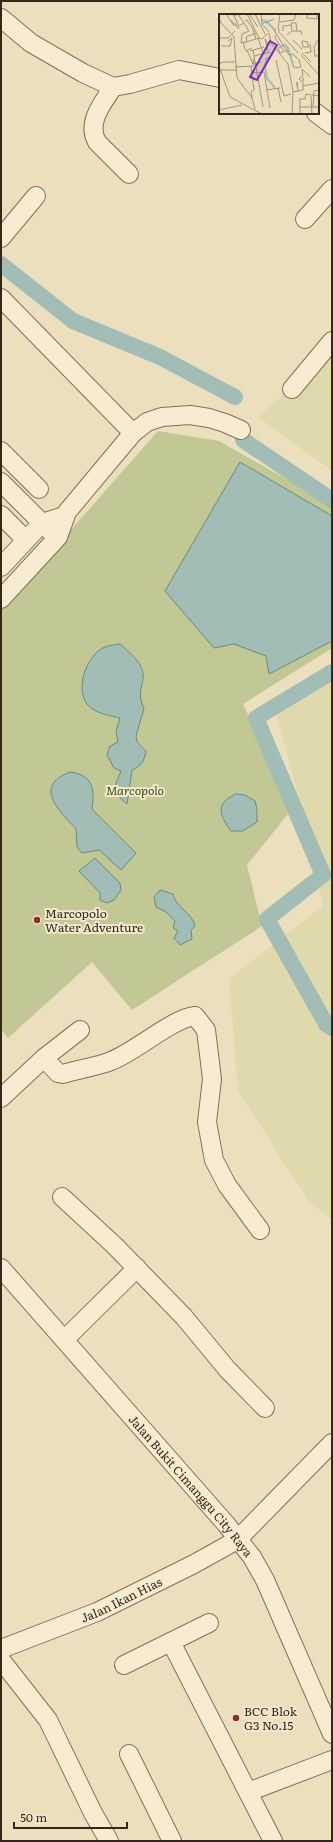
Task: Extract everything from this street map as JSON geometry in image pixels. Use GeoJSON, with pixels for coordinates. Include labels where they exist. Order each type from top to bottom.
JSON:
{"type":"FeatureCollection","features":[{"type":"Feature","properties":{"kind":"street"},"geometry":{"type":"LineString","coordinates":[[1,18],[31,43],[83,73],[113,87],[130,84],[178,70],[219,78]]}},
{"type":"Feature","properties":{"kind":"street"},"geometry":{"type":"LineString","coordinates":[[113,87],[96,115],[93,135],[97,142],[129,174]]}},
{"type":"Feature","properties":{"kind":"street"},"geometry":{"type":"LineString","coordinates":[[317,114],[332,125]]}},
{"type":"Feature","properties":{"kind":"street"},"geometry":{"type":"LineString","coordinates":[[332,189],[307,221],[332,199]]}},
{"type":"Feature","properties":{"kind":"street"},"geometry":{"type":"LineString","coordinates":[[1,238],[36,196]]}},
{"type":"Feature","properties":{"kind":"street"},"geometry":{"type":"LineString","coordinates":[[1,298],[133,433]]}},
{"type":"Feature","properties":{"kind":"street"},"geometry":{"type":"LineString","coordinates":[[292,389],[332,341]]}},
{"type":"Feature","properties":{"kind":"street"},"geometry":{"type":"LineString","coordinates":[[1,599],[58,538],[64,516],[133,433],[147,422],[162,417],[176,416],[209,418],[241,430]]}},
{"type":"Feature","properties":{"kind":"street"},"geometry":{"type":"LineString","coordinates":[[1,451],[39,489]]}},
{"type":"Feature","properties":{"kind":"street"},"geometry":{"type":"LineString","coordinates":[[1,482],[58,538]]}},
{"type":"Feature","properties":{"kind":"street"},"geometry":{"type":"LineString","coordinates":[[1,515],[26,540]]}},
{"type":"Feature","properties":{"kind":"street"},"geometry":{"type":"LineString","coordinates":[[1,567],[42,523],[64,516]]}},
{"type":"Feature","properties":{"kind":"street"},"geometry":{"type":"LineString","coordinates":[[44,1058],[58,1073],[63,1074],[110,1061],[130,1052],[183,1020],[195,1016],[206,1030],[212,1079],[206,1122],[214,1160],[227,1185],[260,1230]]}},
{"type":"Feature","properties":{"kind":"street"},"geometry":{"type":"LineString","coordinates":[[1,1098],[44,1058],[80,1030]]}},
{"type":"Feature","properties":{"kind":"street"},"geometry":{"type":"LineString","coordinates":[[62,1197],[84,1216],[184,1316],[227,1369],[265,1408]]}},
{"type":"Feature","properties":{"kind":"street","name":"Jalan Bukit Cimanggu City Raya"},"geometry":{"type":"LineString","coordinates":[[1,1268],[226,1524],[237,1540],[252,1557],[265,1580],[332,1734]]}},
{"type":"Feature","properties":{"kind":"street"},"geometry":{"type":"LineString","coordinates":[[64,1339],[136,1268]]}},
{"type":"Feature","properties":{"kind":"street","name":"Jalan Ikan Hias"},"geometry":{"type":"LineString","coordinates":[[1,1649],[97,1612],[194,1564],[237,1540],[330,1450]]}},
{"type":"Feature","properties":{"kind":"street"},"geometry":{"type":"LineString","coordinates":[[124,1664],[209,1623]]}},
{"type":"Feature","properties":{"kind":"street"},"geometry":{"type":"LineString","coordinates":[[171,1642],[273,1841]]}},
{"type":"Feature","properties":{"kind":"street"},"geometry":{"type":"LineString","coordinates":[[1,1660],[48,1720],[93,1813],[109,1841]]}},
{"type":"Feature","properties":{"kind":"street"},"geometry":{"type":"LineString","coordinates":[[129,1754],[172,1841]]}},
{"type":"Feature","properties":{"kind":"street"},"geometry":{"type":"LineString","coordinates":[[248,1792],[332,1760]]}},
{"type":"Feature","properties":{"kind":"shaded area"},"geometry":{"type":"Polygon","coordinates":[[[324,359],[332,364],[332,471],[258,417],[324,359]]]}},
{"type":"Feature","properties":{"kind":"shaded area"},"geometry":{"type":"Polygon","coordinates":[[[332,674],[332,1220],[308,1200],[238,1091],[229,979],[323,906],[307,826],[274,707],[332,674]]]}},
{"type":"Feature","properties":{"kind":"green space","name":"Marcopolo"},"geometry":{"type":"Polygon","coordinates":[[[158,431],[219,441],[332,505],[332,648],[243,704],[292,809],[247,865],[262,926],[132,1010],[92,962],[8,1038],[1,1029],[1,609],[158,431]]]}},
{"type":"Feature","properties":{"kind":"water"},"geometry":{"type":"Polygon","coordinates":[[[240,462],[332,516],[332,641],[269,674],[266,656],[234,644],[214,648],[165,591],[240,462]]]}},
{"type":"Feature","properties":{"kind":"water"},"geometry":{"type":"Polygon","coordinates":[[[120,644],[136,659],[142,668],[143,673],[141,697],[144,708],[136,736],[137,742],[146,751],[142,763],[132,770],[127,804],[113,791],[121,771],[114,768],[107,755],[110,746],[118,742],[116,732],[120,718],[109,716],[91,708],[83,696],[82,689],[84,673],[95,654],[106,647],[120,644]]]}},
{"type":"Feature","properties":{"kind":"water"},"geometry":{"type":"Polygon","coordinates":[[[70,772],[84,776],[88,780],[91,784],[93,795],[92,809],[136,853],[121,870],[99,850],[82,853],[77,847],[76,829],[57,807],[51,792],[53,785],[59,778],[70,772]]]}},
{"type":"Feature","properties":{"kind":"water"},"geometry":{"type":"Polygon","coordinates":[[[236,794],[245,795],[255,801],[257,809],[257,822],[243,831],[231,831],[224,820],[221,810],[225,801],[236,794]]]}},
{"type":"Feature","properties":{"kind":"water"},"geometry":{"type":"Polygon","coordinates":[[[95,858],[120,883],[121,890],[114,900],[107,903],[100,900],[100,893],[79,871],[95,858]]]}},
{"type":"Feature","properties":{"kind":"water"},"geometry":{"type":"Polygon","coordinates":[[[160,890],[173,894],[177,903],[191,917],[195,926],[191,930],[192,939],[180,945],[174,938],[178,931],[173,928],[175,921],[166,912],[156,907],[154,897],[160,890]]]}},
{"type":"Feature","properties":{"kind":"waterway"},"geometry":{"type":"LineString","coordinates":[[1,264],[73,321],[160,357],[235,397]]}},
{"type":"Feature","properties":{"kind":"waterway"},"geometry":{"type":"LineString","coordinates":[[243,440],[332,500]]}},
{"type":"Feature","properties":{"kind":"waterway"},"geometry":{"type":"LineString","coordinates":[[332,672],[256,718],[323,875],[267,919],[326,1024],[332,1028]]}},
{"type":"Feature","properties":{"kind":"place","name":"Marcopolo Water Adventure"},"geometry":{"type":"Point","coordinates":[37,920]}},
{"type":"Feature","properties":{"kind":"place","name":"BCC Blok G3 No.15"},"geometry":{"type":"Point","coordinates":[236,1718]}}]}
